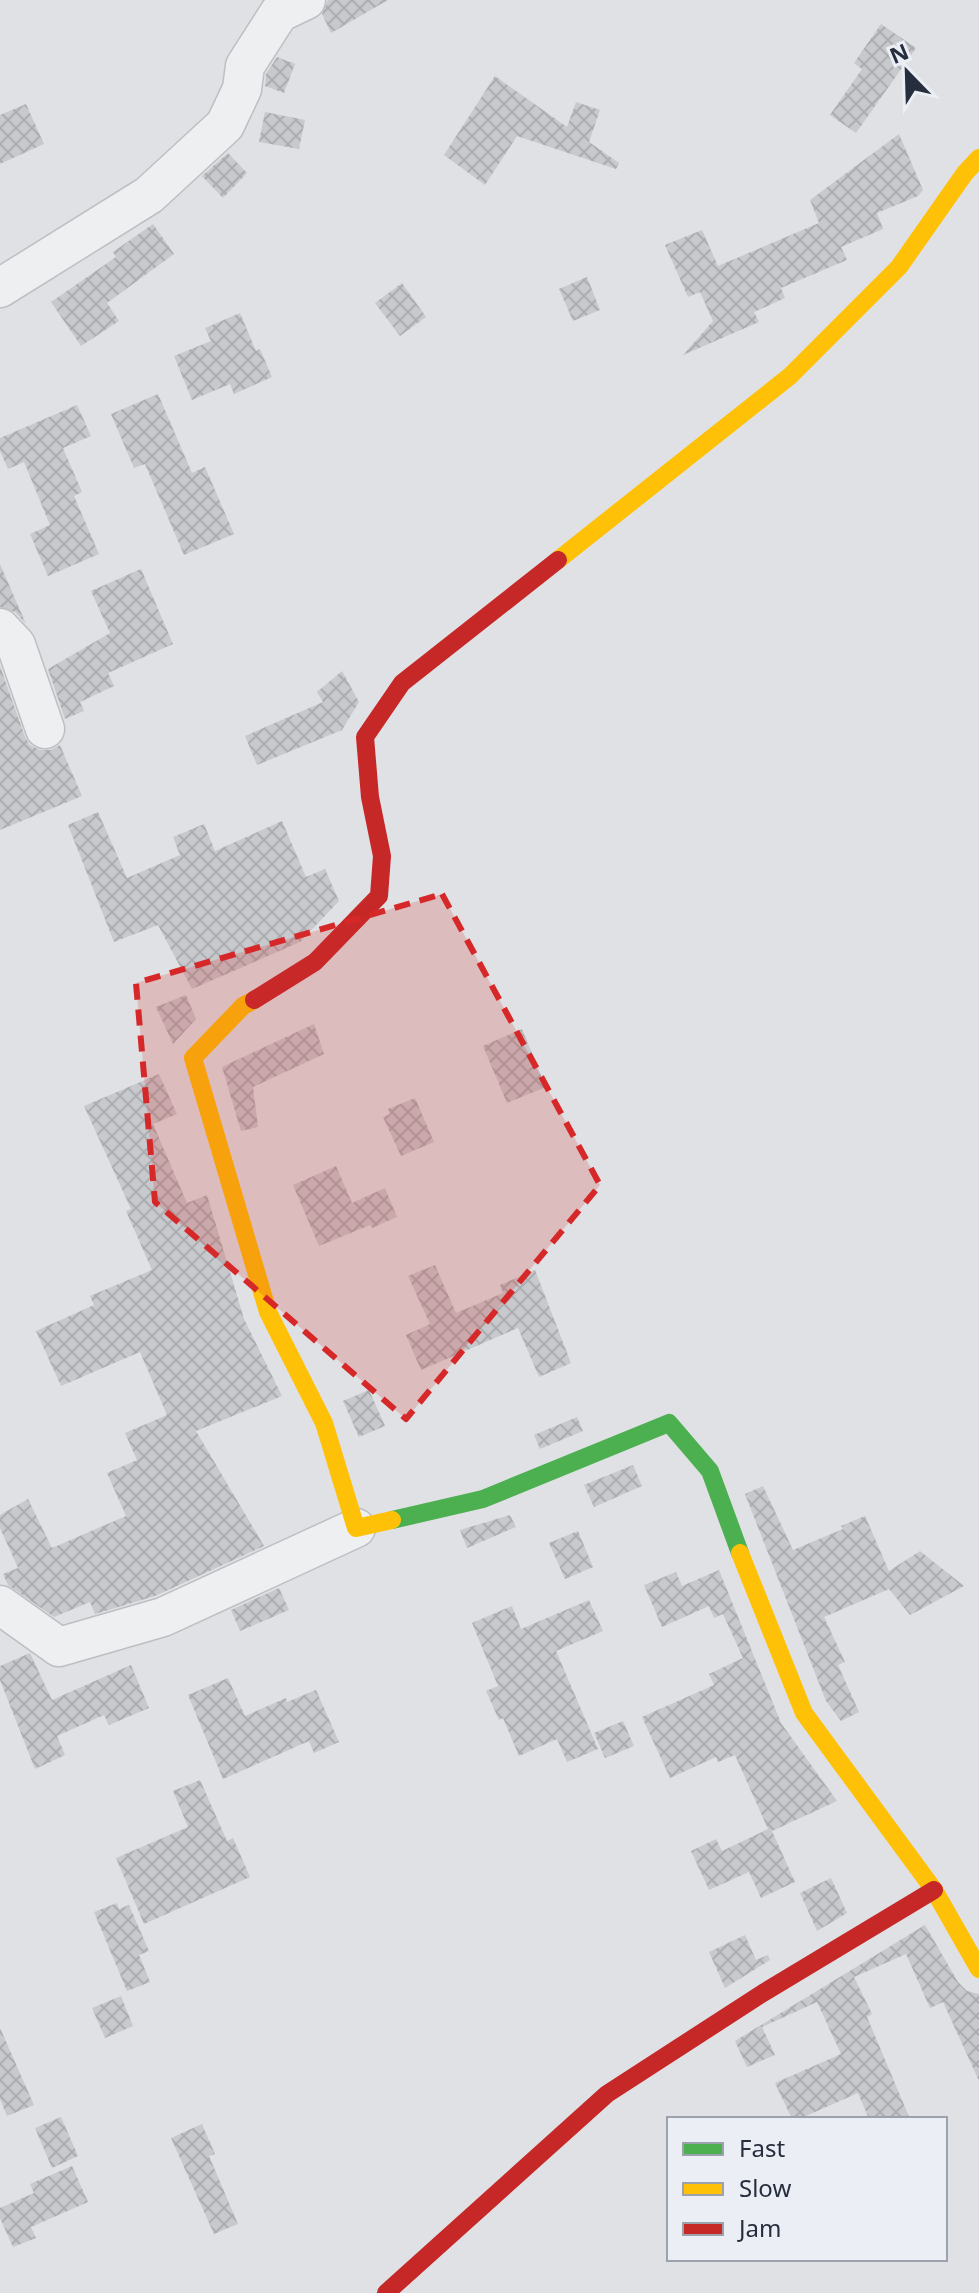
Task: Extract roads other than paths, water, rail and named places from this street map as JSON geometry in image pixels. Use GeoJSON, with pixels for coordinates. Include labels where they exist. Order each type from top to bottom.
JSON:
{"type":"FeatureCollection","features":[{"type":"Feature","properties":{"kind":"street"},"geometry":{"type":"LineString","coordinates":[[0,288],[149,195],[225,125],[242,89],[245,66],[279,13],[306,0]]}},
{"type":"Feature","properties":{"kind":"street"},"geometry":{"type":"LineString","coordinates":[[356,1528],[324,1423],[268,1312],[193,1058],[243,1006],[315,962],[379,896],[382,856],[370,797],[365,737],[402,683],[790,376],[899,267],[965,173],[979,158]]}},
{"type":"Feature","properties":{"kind":"street"},"geometry":{"type":"LineString","coordinates":[[0,628],[16,645],[45,729]]}},
{"type":"Feature","properties":{"kind":"street"},"geometry":{"type":"LineString","coordinates":[[0,1605],[59,1647],[163,1617],[356,1528],[483,1499],[669,1423],[710,1471],[804,1713],[934,1890],[979,1969]]}},
{"type":"Feature","properties":{"kind":"street"},"geometry":{"type":"LineString","coordinates":[[386,2293],[607,2094],[763,1993],[934,1890]]}}]}
